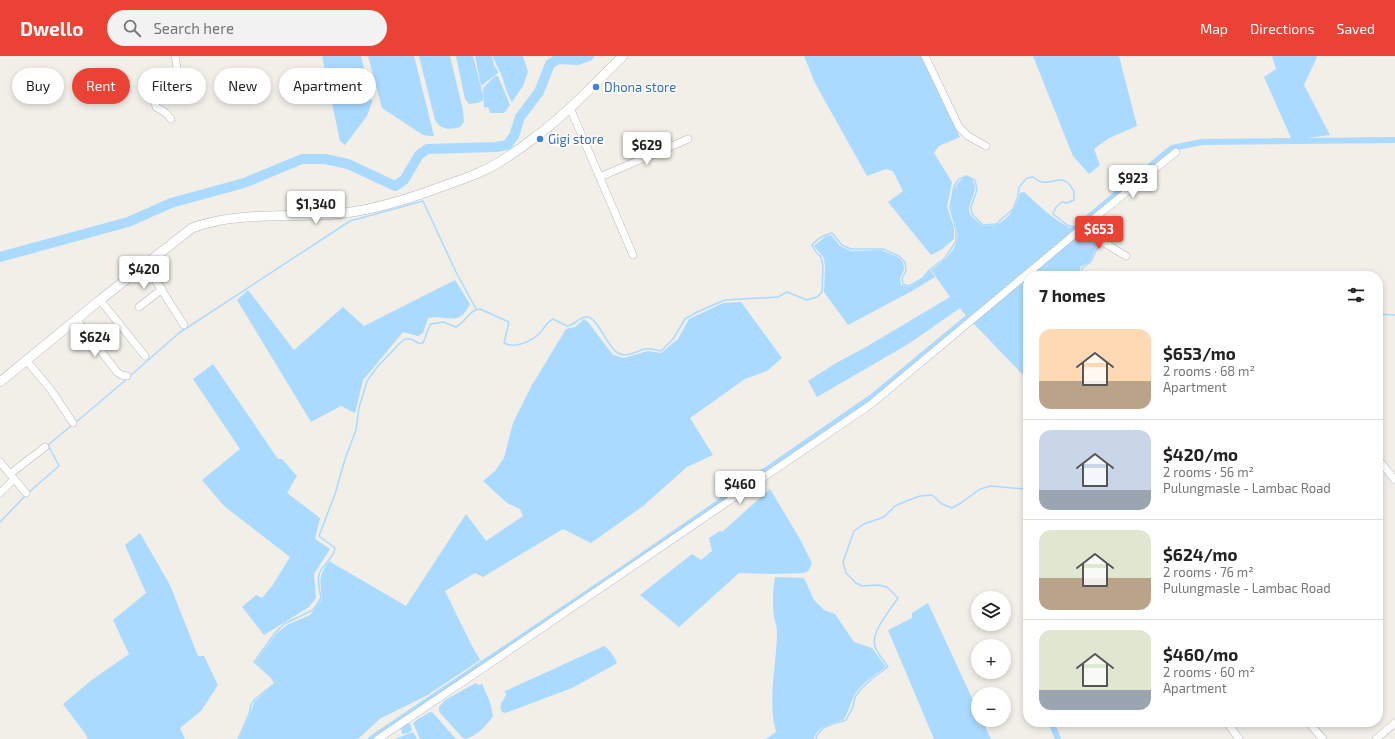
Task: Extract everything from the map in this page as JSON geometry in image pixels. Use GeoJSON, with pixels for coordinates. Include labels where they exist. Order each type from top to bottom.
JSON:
{"type":"FeatureCollection","features":[{"type":"Feature","properties":{"kind":"street"},"geometry":{"type":"LineString","coordinates":[[171,119],[166,113],[156,107],[154,97],[160,92],[176,89],[180,85],[175,56]]}},
{"type":"Feature","properties":{"kind":"street"},"geometry":{"type":"LineString","coordinates":[[0,382],[76,319],[192,228],[203,224],[260,216],[344,214],[378,208],[425,193],[479,173],[496,164],[534,138],[570,108],[623,56]]}},
{"type":"Feature","properties":{"kind":"street"},"geometry":{"type":"LineString","coordinates":[[925,56],[959,127],[968,136],[986,146]]}},
{"type":"Feature","properties":{"kind":"street"},"geometry":{"type":"LineString","coordinates":[[570,108],[633,255]]}},
{"type":"Feature","properties":{"kind":"street"},"geometry":{"type":"LineString","coordinates":[[600,177],[688,139]]}},
{"type":"Feature","properties":{"kind":"street"},"geometry":{"type":"LineString","coordinates":[[1031,271],[1176,152]]}},
{"type":"Feature","properties":{"kind":"street"},"geometry":{"type":"LineString","coordinates":[[1078,232],[1126,256]]}},
{"type":"Feature","properties":{"kind":"street"},"geometry":{"type":"LineString","coordinates":[[145,264],[184,325]]}},
{"type":"Feature","properties":{"kind":"street"},"geometry":{"type":"LineString","coordinates":[[378,739],[870,405],[1023,278]]}},
{"type":"Feature","properties":{"kind":"street"},"geometry":{"type":"LineString","coordinates":[[139,307],[162,289]]}},
{"type":"Feature","properties":{"kind":"street"},"geometry":{"type":"LineString","coordinates":[[100,300],[145,356]]}},
{"type":"Feature","properties":{"kind":"street"},"geometry":{"type":"LineString","coordinates":[[76,319],[117,372],[121,375],[127,376]]}},
{"type":"Feature","properties":{"kind":"street"},"geometry":{"type":"LineString","coordinates":[[26,360],[51,390],[73,423]]}},
{"type":"Feature","properties":{"kind":"street"},"geometry":{"type":"LineString","coordinates":[[0,493],[12,477],[45,447]]}},
{"type":"Feature","properties":{"kind":"street"},"geometry":{"type":"LineString","coordinates":[[0,462],[26,493]]}},
{"type":"Feature","properties":{"kind":"street"},"geometry":{"type":"LineString","coordinates":[[1383,465],[1395,480]]}},
{"type":"Feature","properties":{"kind":"street"},"geometry":{"type":"LineString","coordinates":[[1376,739],[1395,723]]}},
{"type":"Feature","properties":{"kind":"street"},"geometry":{"type":"LineString","coordinates":[[1231,727],[1239,739]]}},
{"type":"Feature","properties":{"kind":"street"},"geometry":{"type":"LineString","coordinates":[[1312,727],[1323,739]]}},
{"type":"Feature","properties":{"kind":"water"},"geometry":{"type":"Polygon","coordinates":[[[322,56],[361,56],[364,68],[325,68],[322,56]]]}},
{"type":"Feature","properties":{"kind":"water"},"geometry":{"type":"Polygon","coordinates":[[[368,56],[414,56],[434,136],[423,135],[382,108],[376,86],[376,68],[371,68],[368,56]]]}},
{"type":"Feature","properties":{"kind":"water"},"geometry":{"type":"Polygon","coordinates":[[[419,56],[450,56],[463,110],[464,122],[460,127],[453,129],[442,127],[435,120],[419,56]]]}},
{"type":"Feature","properties":{"kind":"water"},"geometry":{"type":"Polygon","coordinates":[[[456,56],[473,56],[483,95],[483,100],[478,103],[469,104],[465,99],[456,56]]]}},
{"type":"Feature","properties":{"kind":"water"},"geometry":{"type":"Polygon","coordinates":[[[475,56],[492,56],[494,66],[498,73],[481,86],[475,56]]]}},
{"type":"Feature","properties":{"kind":"water"},"geometry":{"type":"Polygon","coordinates":[[[493,56],[523,56],[528,72],[523,86],[512,102],[502,76],[494,61],[493,56]]]}},
{"type":"Feature","properties":{"kind":"water"},"geometry":{"type":"Polygon","coordinates":[[[804,56],[921,56],[960,137],[939,146],[934,153],[952,182],[947,207],[954,227],[954,239],[941,250],[931,255],[888,202],[903,191],[893,171],[886,169],[867,176],[815,83],[804,56]]]}},
{"type":"Feature","properties":{"kind":"water"},"geometry":{"type":"Polygon","coordinates":[[[1033,56],[1119,56],[1137,126],[1109,138],[1094,149],[1100,165],[1089,174],[1073,156],[1033,56]]]}},
{"type":"Feature","properties":{"kind":"water"},"geometry":{"type":"Polygon","coordinates":[[[1272,56],[1317,57],[1304,85],[1330,135],[1292,140],[1264,77],[1276,69],[1272,56]]]}},
{"type":"Feature","properties":{"kind":"water"},"geometry":{"type":"Polygon","coordinates":[[[495,76],[498,76],[510,105],[504,113],[490,113],[488,107],[484,108],[483,88],[495,76]]]}},
{"type":"Feature","properties":{"kind":"water"},"geometry":{"type":"Polygon","coordinates":[[[332,104],[371,104],[367,116],[345,145],[340,141],[332,104]]]}},
{"type":"Feature","properties":{"kind":"water"},"geometry":{"type":"Polygon","coordinates":[[[965,177],[970,177],[974,182],[975,187],[969,210],[970,214],[982,226],[995,225],[1004,220],[1017,202],[1020,193],[1024,192],[1053,217],[1073,229],[967,317],[960,308],[910,343],[817,397],[808,381],[836,363],[950,297],[931,270],[949,255],[956,243],[957,228],[951,210],[951,202],[956,185],[965,177]]]}},
{"type":"Feature","properties":{"kind":"water"},"geometry":{"type":"Polygon","coordinates":[[[831,235],[840,246],[851,251],[881,250],[898,257],[903,262],[904,270],[900,278],[901,285],[909,287],[924,278],[930,270],[935,277],[848,325],[824,292],[824,258],[814,246],[826,236],[831,235]]]}},
{"type":"Feature","properties":{"kind":"water"},"geometry":{"type":"Polygon","coordinates":[[[1076,236],[1096,241],[1097,245],[1090,262],[1080,267],[1080,271],[1035,271],[1076,236]]]}},
{"type":"Feature","properties":{"kind":"water"},"geometry":{"type":"Polygon","coordinates":[[[455,280],[470,304],[461,316],[457,318],[428,318],[423,333],[418,336],[403,332],[363,380],[355,413],[341,406],[311,422],[237,300],[248,290],[294,350],[343,307],[364,326],[455,280]]]}},
{"type":"Feature","properties":{"kind":"water"},"geometry":{"type":"Polygon","coordinates":[[[1023,281],[1023,375],[973,323],[1023,281]]]}},
{"type":"Feature","properties":{"kind":"water"},"geometry":{"type":"Polygon","coordinates":[[[741,302],[782,358],[767,371],[745,379],[690,418],[713,455],[687,467],[643,506],[591,543],[563,529],[483,577],[475,573],[445,591],[480,660],[426,696],[381,718],[358,739],[239,739],[255,701],[275,683],[272,677],[255,662],[276,634],[287,625],[310,615],[314,610],[322,599],[321,575],[329,561],[406,606],[466,514],[486,541],[523,516],[520,509],[507,503],[483,481],[495,471],[504,458],[513,423],[532,385],[566,329],[575,327],[584,319],[588,322],[613,355],[624,358],[648,351],[661,353],[678,339],[689,319],[723,303],[741,302]]]}},
{"type":"Feature","properties":{"kind":"water"},"geometry":{"type":"Polygon","coordinates":[[[213,364],[278,459],[282,459],[297,476],[287,493],[320,518],[315,539],[330,549],[314,574],[316,598],[309,607],[264,635],[242,607],[256,595],[262,598],[272,586],[290,557],[224,506],[202,480],[240,449],[193,379],[213,364]]]}},
{"type":"Feature","properties":{"kind":"water"},"geometry":{"type":"Polygon","coordinates":[[[770,489],[800,539],[812,563],[809,570],[805,573],[739,573],[679,627],[640,595],[692,554],[701,560],[712,551],[709,538],[720,531],[722,532],[770,489]]]}},
{"type":"Feature","properties":{"kind":"water"},"geometry":{"type":"Polygon","coordinates":[[[140,533],[170,585],[198,656],[204,656],[218,685],[201,711],[180,728],[185,739],[88,739],[63,704],[93,679],[129,654],[113,620],[146,593],[125,545],[140,533]]]}},
{"type":"Feature","properties":{"kind":"water"},"geometry":{"type":"Polygon","coordinates":[[[775,577],[804,578],[814,600],[824,610],[835,614],[854,642],[872,648],[886,667],[867,681],[858,690],[844,719],[822,728],[818,731],[814,739],[766,739],[776,732],[772,707],[777,644],[777,631],[773,607],[775,577]]]}},
{"type":"Feature","properties":{"kind":"water"},"geometry":{"type":"Polygon","coordinates":[[[928,603],[971,696],[971,727],[985,727],[991,739],[934,739],[888,630],[912,618],[912,613],[928,603]]]}},
{"type":"Feature","properties":{"kind":"water"},"geometry":{"type":"Polygon","coordinates":[[[604,646],[612,653],[617,663],[572,688],[505,713],[502,712],[501,705],[506,695],[505,691],[604,646]]]}},
{"type":"Feature","properties":{"kind":"water"},"geometry":{"type":"Polygon","coordinates":[[[476,683],[478,685],[482,684],[490,702],[493,716],[477,733],[465,739],[441,714],[439,707],[445,700],[476,683]]]}},
{"type":"Feature","properties":{"kind":"water"},"geometry":{"type":"Polygon","coordinates":[[[432,712],[456,739],[420,739],[413,723],[432,712]]]}},
{"type":"Feature","properties":{"kind":"water"},"geometry":{"type":"Polygon","coordinates":[[[407,723],[410,724],[412,730],[408,733],[402,734],[401,729],[407,723]]]}},
{"type":"Feature","properties":{"kind":"water"},"geometry":{"type":"Polygon","coordinates":[[[413,732],[417,739],[395,739],[413,732]]]}},
{"type":"Feature","properties":{"kind":"waterway"},"geometry":{"type":"LineString","coordinates":[[0,257],[128,222],[171,203],[244,183],[302,159],[325,159],[348,164],[395,186],[404,180],[419,155],[427,149],[496,147],[507,145],[514,136],[520,117],[539,92],[550,64],[558,59],[577,60],[589,56]]}},
{"type":"Feature","properties":{"kind":"waterway"},"geometry":{"type":"LineString","coordinates":[[1024,271],[1172,148],[1202,142],[1395,140]]}},
{"type":"Feature","properties":{"kind":"waterway"},"geometry":{"type":"LineString","coordinates":[[238,739],[249,714],[251,705],[255,699],[275,683],[271,677],[254,662],[275,633],[284,624],[313,610],[321,598],[318,578],[320,571],[334,552],[335,548],[319,536],[335,494],[345,459],[356,430],[359,408],[367,381],[378,366],[405,339],[411,339],[418,343],[423,343],[428,328],[431,324],[443,322],[456,327],[473,311],[480,309],[509,322],[504,343],[508,345],[518,345],[533,339],[540,333],[547,323],[553,319],[567,326],[581,318],[586,317],[595,322],[610,345],[618,353],[625,355],[647,349],[661,351],[673,339],[685,319],[725,300],[778,297],[787,292],[807,300],[817,297],[822,292],[823,266],[821,257],[812,245],[816,240],[832,233],[842,245],[851,249],[883,249],[899,256],[905,262],[906,271],[902,278],[903,284],[909,286],[923,278],[929,270],[945,258],[956,241],[956,229],[950,207],[954,186],[959,179],[966,176],[975,180],[977,190],[971,207],[972,214],[983,225],[996,224],[1013,209],[1018,196],[1019,187],[1027,178],[1033,177],[1038,181],[1043,182],[1064,181],[1068,183],[1074,191],[1074,200],[1067,203],[1062,202],[1056,207],[1053,214],[1067,225],[1076,228],[1076,230]]}},
{"type":"Feature","properties":{"kind":"waterway"},"geometry":{"type":"LineString","coordinates":[[130,376],[179,333],[350,221],[423,201],[456,272],[476,309]]}},
{"type":"Feature","properties":{"kind":"waterway"},"geometry":{"type":"LineString","coordinates":[[1079,234],[1089,237]]}},
{"type":"Feature","properties":{"kind":"waterway"},"geometry":{"type":"LineString","coordinates":[[1082,271],[1082,268],[1091,262],[1098,243]]}},
{"type":"Feature","properties":{"kind":"waterway"},"geometry":{"type":"LineString","coordinates":[[371,739],[617,573],[872,397],[1023,272]]}},
{"type":"Feature","properties":{"kind":"waterway"},"geometry":{"type":"LineString","coordinates":[[1383,314],[1395,315]]}},
{"type":"Feature","properties":{"kind":"waterway"},"geometry":{"type":"LineString","coordinates":[[75,423],[127,379]]}},
{"type":"Feature","properties":{"kind":"waterway"},"geometry":{"type":"LineString","coordinates":[[28,493],[59,466],[48,445],[72,425]]}},
{"type":"Feature","properties":{"kind":"waterway"},"geometry":{"type":"LineString","coordinates":[[816,739],[820,731],[824,728],[846,720],[853,707],[855,697],[861,689],[888,667],[880,656],[874,643],[877,630],[898,598],[887,587],[878,585],[862,586],[856,583],[846,573],[843,562],[854,531],[864,524],[884,517],[895,506],[920,496],[932,495],[942,504],[952,508],[980,489],[991,486],[1023,489]]}},
{"type":"Feature","properties":{"kind":"waterway"},"geometry":{"type":"LineString","coordinates":[[0,522],[25,496]]}},
{"type":"Feature","properties":{"kind":"waterway"},"geometry":{"type":"LineString","coordinates":[[1053,727],[1058,739]]}},
{"type":"Feature","properties":{"kind":"place","name":"Dhona store"},"geometry":{"type":"Point","coordinates":[596,87]}},
{"type":"Feature","properties":{"kind":"place","name":"Gigi store"},"geometry":{"type":"Point","coordinates":[540,139]}}]}
